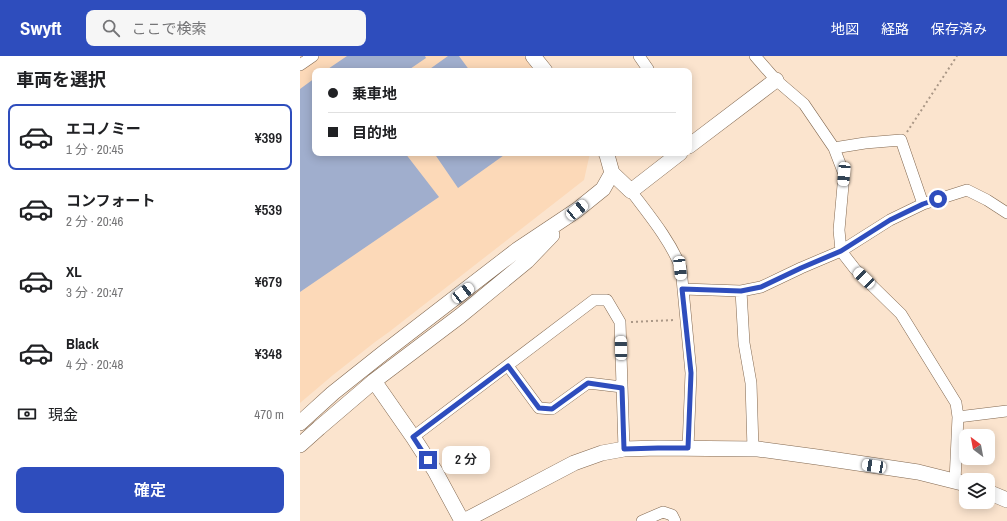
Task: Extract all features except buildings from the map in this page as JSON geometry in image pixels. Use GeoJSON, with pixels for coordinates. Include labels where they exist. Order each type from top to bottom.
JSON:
{"type":"FeatureCollection","features":[{"type":"Feature","properties":{"kind":"street"},"geometry":{"type":"LineString","coordinates":[[300,65],[313,56]]}},
{"type":"Feature","properties":{"kind":"street"},"geometry":{"type":"LineString","coordinates":[[534,56],[543,68]]}},
{"type":"Feature","properties":{"kind":"street"},"geometry":{"type":"LineString","coordinates":[[639,56],[647,68]]}},
{"type":"Feature","properties":{"kind":"street"},"geometry":{"type":"LineString","coordinates":[[756,56],[776,80],[804,104],[834,148],[844,174],[839,230],[841,251],[854,269],[901,314],[956,403],[958,417],[960,473]]}},
{"type":"Feature","properties":{"kind":"street"},"geometry":{"type":"LineString","coordinates":[[692,144],[776,80]]}},
{"type":"Feature","properties":{"kind":"street"},"geometry":{"type":"LineString","coordinates":[[834,148],[865,143],[901,140],[923,204]]}},
{"type":"Feature","properties":{"kind":"street"},"geometry":{"type":"LineString","coordinates":[[607,156],[612,173],[631,190],[663,236],[676,257],[680,268],[691,373],[688,448]]}},
{"type":"Feature","properties":{"kind":"street"},"geometry":{"type":"LineString","coordinates":[[631,190],[676,156]]}},
{"type":"Feature","properties":{"kind":"street"},"geometry":{"type":"LineString","coordinates":[[300,423],[382,354],[517,250],[577,210],[603,189],[612,173]]}},
{"type":"Feature","properties":{"kind":"street"},"geometry":{"type":"LineString","coordinates":[[682,289],[741,291],[761,287],[841,251],[890,220],[923,204],[967,190],[987,200],[1007,213]]}},
{"type":"Feature","properties":{"kind":"street"},"geometry":{"type":"LineString","coordinates":[[300,445],[318,428],[374,382],[460,316],[527,260],[577,210]]}},
{"type":"Feature","properties":{"kind":"street"},"geometry":{"type":"LineString","coordinates":[[741,291],[744,343],[751,383],[753,449]]}},
{"type":"Feature","properties":{"kind":"street"},"geometry":{"type":"LineString","coordinates":[[413,437],[594,300],[607,300],[620,322],[624,449]]}},
{"type":"Feature","properties":{"kind":"street"},"geometry":{"type":"LineString","coordinates":[[508,366],[539,408],[552,409],[588,383],[622,388]]}},
{"type":"Feature","properties":{"kind":"street"},"geometry":{"type":"LineString","coordinates":[[374,382],[435,471],[463,521],[574,463],[602,453],[624,449],[753,449],[918,472],[959,483]]}},
{"type":"Feature","properties":{"kind":"street"},"geometry":{"type":"LineString","coordinates":[[958,417],[1007,411]]}},
{"type":"Feature","properties":{"kind":"street"},"geometry":{"type":"LineString","coordinates":[[995,495],[1007,500]]}},
{"type":"Feature","properties":{"kind":"street"},"geometry":{"type":"LineString","coordinates":[[642,521],[663,512],[672,516],[675,521]]}},
{"type":"Feature","properties":{"kind":"path"},"geometry":{"type":"LineString","coordinates":[[901,140],[957,56]]}},
{"type":"Feature","properties":{"kind":"path"},"geometry":{"type":"LineString","coordinates":[[620,322],[686,319]]}},
{"type":"Feature","properties":{"kind":"shaded area"},"geometry":{"type":"Polygon","coordinates":[[[300,56],[524,56],[532,68],[312,68],[312,156],[589,156],[584,180],[375,342],[300,403],[300,56]]]}},
{"type":"Feature","properties":{"kind":"route"},"geometry":{"type":"LineString","coordinates":[[428,460],[413,437],[508,366],[539,408],[552,409],[588,383],[622,388],[624,449],[688,448],[691,373],[682,289],[741,291],[761,287],[841,251],[890,220],[923,204],[938,199]]}}]}
